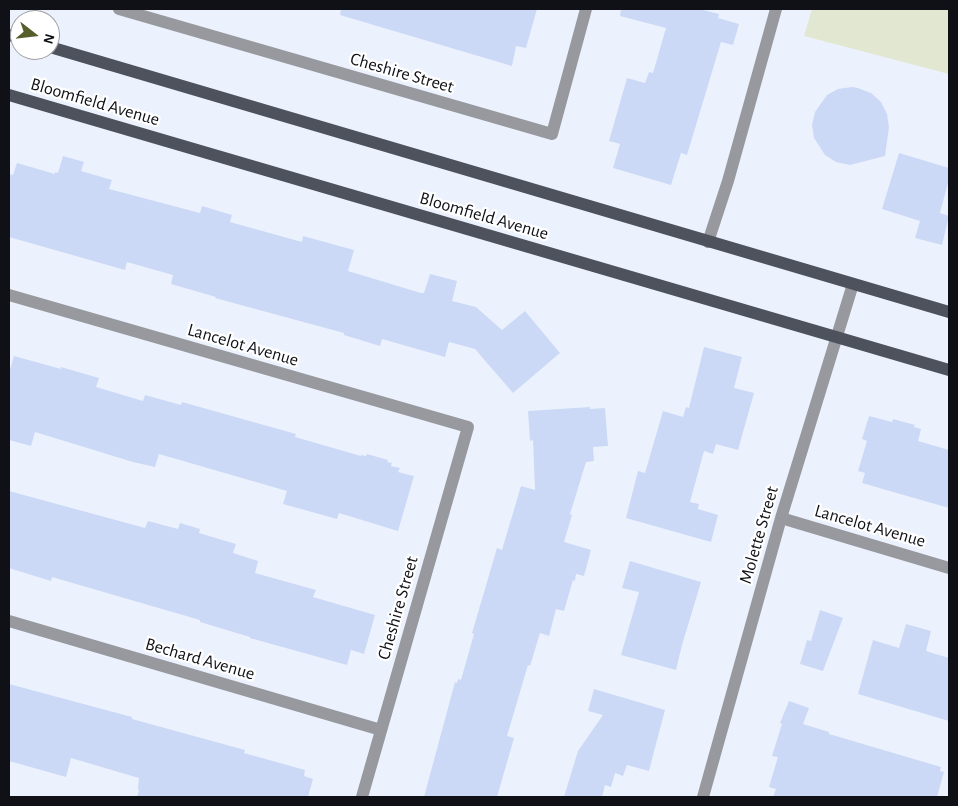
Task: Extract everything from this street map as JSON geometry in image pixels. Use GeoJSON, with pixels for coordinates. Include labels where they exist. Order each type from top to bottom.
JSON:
{"type":"FeatureCollection","features":[{"type":"Feature","properties":{"kind":"main road"},"geometry":{"type":"LineString","coordinates":[[60,50],[949,312]]}},
{"type":"Feature","properties":{"kind":"main road","name":"Bloomfield Avenue"},"geometry":{"type":"LineString","coordinates":[[9,95],[949,370]]}},
{"type":"Feature","properties":{"kind":"street","name":"Cheshire Street"},"geometry":{"type":"LineString","coordinates":[[119,9],[552,134],[586,9]]}},
{"type":"Feature","properties":{"kind":"street"},"geometry":{"type":"LineString","coordinates":[[708,242],[728,180],[776,9]]}},
{"type":"Feature","properties":{"kind":"street","name":"Molette Street"},"geometry":{"type":"LineString","coordinates":[[703,797],[781,518],[853,284]]}},
{"type":"Feature","properties":{"kind":"street","name":"Lancelot Avenue"},"geometry":{"type":"LineString","coordinates":[[9,295],[468,428]]}},
{"type":"Feature","properties":{"kind":"street","name":"Cheshire Street"},"geometry":{"type":"LineString","coordinates":[[362,797],[468,428]]}},
{"type":"Feature","properties":{"kind":"street","name":"Lancelot Avenue"},"geometry":{"type":"LineString","coordinates":[[781,518],[949,568]]}},
{"type":"Feature","properties":{"kind":"street","name":"Bechard Avenue"},"geometry":{"type":"LineString","coordinates":[[9,621],[381,730]]}},
{"type":"Feature","properties":{"kind":"green space"},"geometry":{"type":"Polygon","coordinates":[[[812,9],[949,9],[949,74],[804,36],[812,9]]]}},
{"type":"Feature","properties":{"kind":"building"},"geometry":{"type":"Polygon","coordinates":[[[341,9],[537,9],[526,48],[516,46],[512,66],[340,15],[341,9]]]}},
{"type":"Feature","properties":{"kind":"building"},"geometry":{"type":"Polygon","coordinates":[[[621,9],[699,9],[719,14],[718,18],[739,24],[733,45],[721,42],[687,155],[681,153],[671,185],[613,168],[620,144],[609,141],[627,78],[645,83],[649,72],[653,73],[666,28],[620,16],[621,9]]]}},
{"type":"Feature","properties":{"kind":"building"},"geometry":{"type":"Polygon","coordinates":[[[852,87],[871,93],[881,102],[887,114],[889,127],[885,156],[850,165],[836,162],[825,155],[814,138],[812,125],[815,112],[827,95],[838,89],[852,87]]]}},
{"type":"Feature","properties":{"kind":"building"},"geometry":{"type":"Polygon","coordinates":[[[899,153],[949,168],[949,179],[940,213],[949,216],[942,245],[915,238],[920,221],[882,209],[899,153]]]}},
{"type":"Feature","properties":{"kind":"building"},"geometry":{"type":"Polygon","coordinates":[[[63,156],[84,162],[81,171],[112,180],[109,189],[200,213],[202,206],[232,215],[230,222],[302,242],[303,236],[354,250],[348,271],[421,293],[424,293],[430,274],[457,281],[452,301],[476,307],[502,330],[525,311],[560,353],[513,393],[475,349],[449,342],[445,357],[382,339],[380,346],[344,335],[344,333],[171,284],[173,275],[127,262],[125,270],[9,237],[9,174],[13,175],[17,163],[55,174],[55,172],[58,173],[63,156]]]}},
{"type":"Feature","properties":{"kind":"building"},"geometry":{"type":"Polygon","coordinates":[[[704,347],[742,357],[734,388],[754,393],[738,450],[716,444],[713,454],[704,451],[690,502],[699,504],[698,509],[718,515],[711,542],[626,518],[638,471],[645,473],[663,411],[683,417],[686,407],[689,408],[704,347]]]}},
{"type":"Feature","properties":{"kind":"building"},"geometry":{"type":"Polygon","coordinates":[[[14,356],[99,378],[96,387],[143,401],[145,395],[181,405],[182,402],[296,434],[295,437],[361,456],[366,456],[367,454],[388,460],[387,462],[392,463],[391,466],[400,468],[398,472],[414,476],[398,531],[339,513],[337,519],[283,504],[287,491],[159,454],[155,467],[35,432],[31,446],[9,440],[9,373],[14,356]]]}},
{"type":"Feature","properties":{"kind":"building"},"geometry":{"type":"Polygon","coordinates":[[[590,407],[590,409],[605,408],[608,446],[593,447],[594,461],[586,462],[570,514],[572,515],[564,542],[591,550],[584,576],[576,574],[575,581],[573,580],[564,611],[556,609],[549,636],[540,633],[530,666],[528,665],[507,736],[514,738],[497,797],[424,797],[455,682],[457,683],[458,679],[461,680],[474,634],[472,633],[497,548],[502,550],[521,486],[535,490],[533,440],[530,441],[528,411],[590,407]]]}},
{"type":"Feature","properties":{"kind":"building"},"geometry":{"type":"Polygon","coordinates":[[[869,416],[892,422],[893,419],[915,425],[914,427],[921,429],[918,441],[949,450],[949,508],[862,483],[865,473],[858,471],[867,441],[862,439],[869,416]]]}},
{"type":"Feature","properties":{"kind":"building"},"geometry":{"type":"Polygon","coordinates":[[[9,491],[145,528],[148,521],[178,529],[180,523],[200,529],[199,533],[236,544],[233,553],[258,561],[255,573],[316,590],[313,597],[375,615],[364,654],[351,650],[347,665],[250,638],[200,622],[200,620],[52,577],[51,581],[9,568],[9,491]]]}},
{"type":"Feature","properties":{"kind":"building"},"geometry":{"type":"Polygon","coordinates":[[[630,561],[701,582],[676,670],[621,655],[639,592],[622,588],[630,561]]]}},
{"type":"Feature","properties":{"kind":"building"},"geometry":{"type":"Polygon","coordinates":[[[820,610],[843,618],[823,671],[800,664],[807,640],[811,641],[820,610]]]}},
{"type":"Feature","properties":{"kind":"building"},"geometry":{"type":"Polygon","coordinates":[[[906,624],[931,631],[926,651],[949,658],[949,721],[858,694],[873,640],[899,648],[906,624]]]}},
{"type":"Feature","properties":{"kind":"building"},"geometry":{"type":"Polygon","coordinates":[[[9,684],[132,717],[132,719],[245,750],[244,753],[305,770],[304,776],[313,779],[308,797],[137,797],[139,778],[71,758],[66,777],[9,761],[9,684]]]}},
{"type":"Feature","properties":{"kind":"building"},"geometry":{"type":"Polygon","coordinates":[[[594,689],[665,710],[649,771],[627,765],[623,776],[615,773],[611,787],[605,785],[602,797],[564,797],[578,751],[603,715],[588,711],[594,689]]]}},
{"type":"Feature","properties":{"kind":"building"},"geometry":{"type":"Polygon","coordinates":[[[789,701],[809,708],[803,724],[829,732],[829,734],[941,767],[940,771],[944,772],[937,797],[773,797],[776,789],[769,787],[778,757],[772,756],[782,724],[780,723],[789,701]]]}}]}
